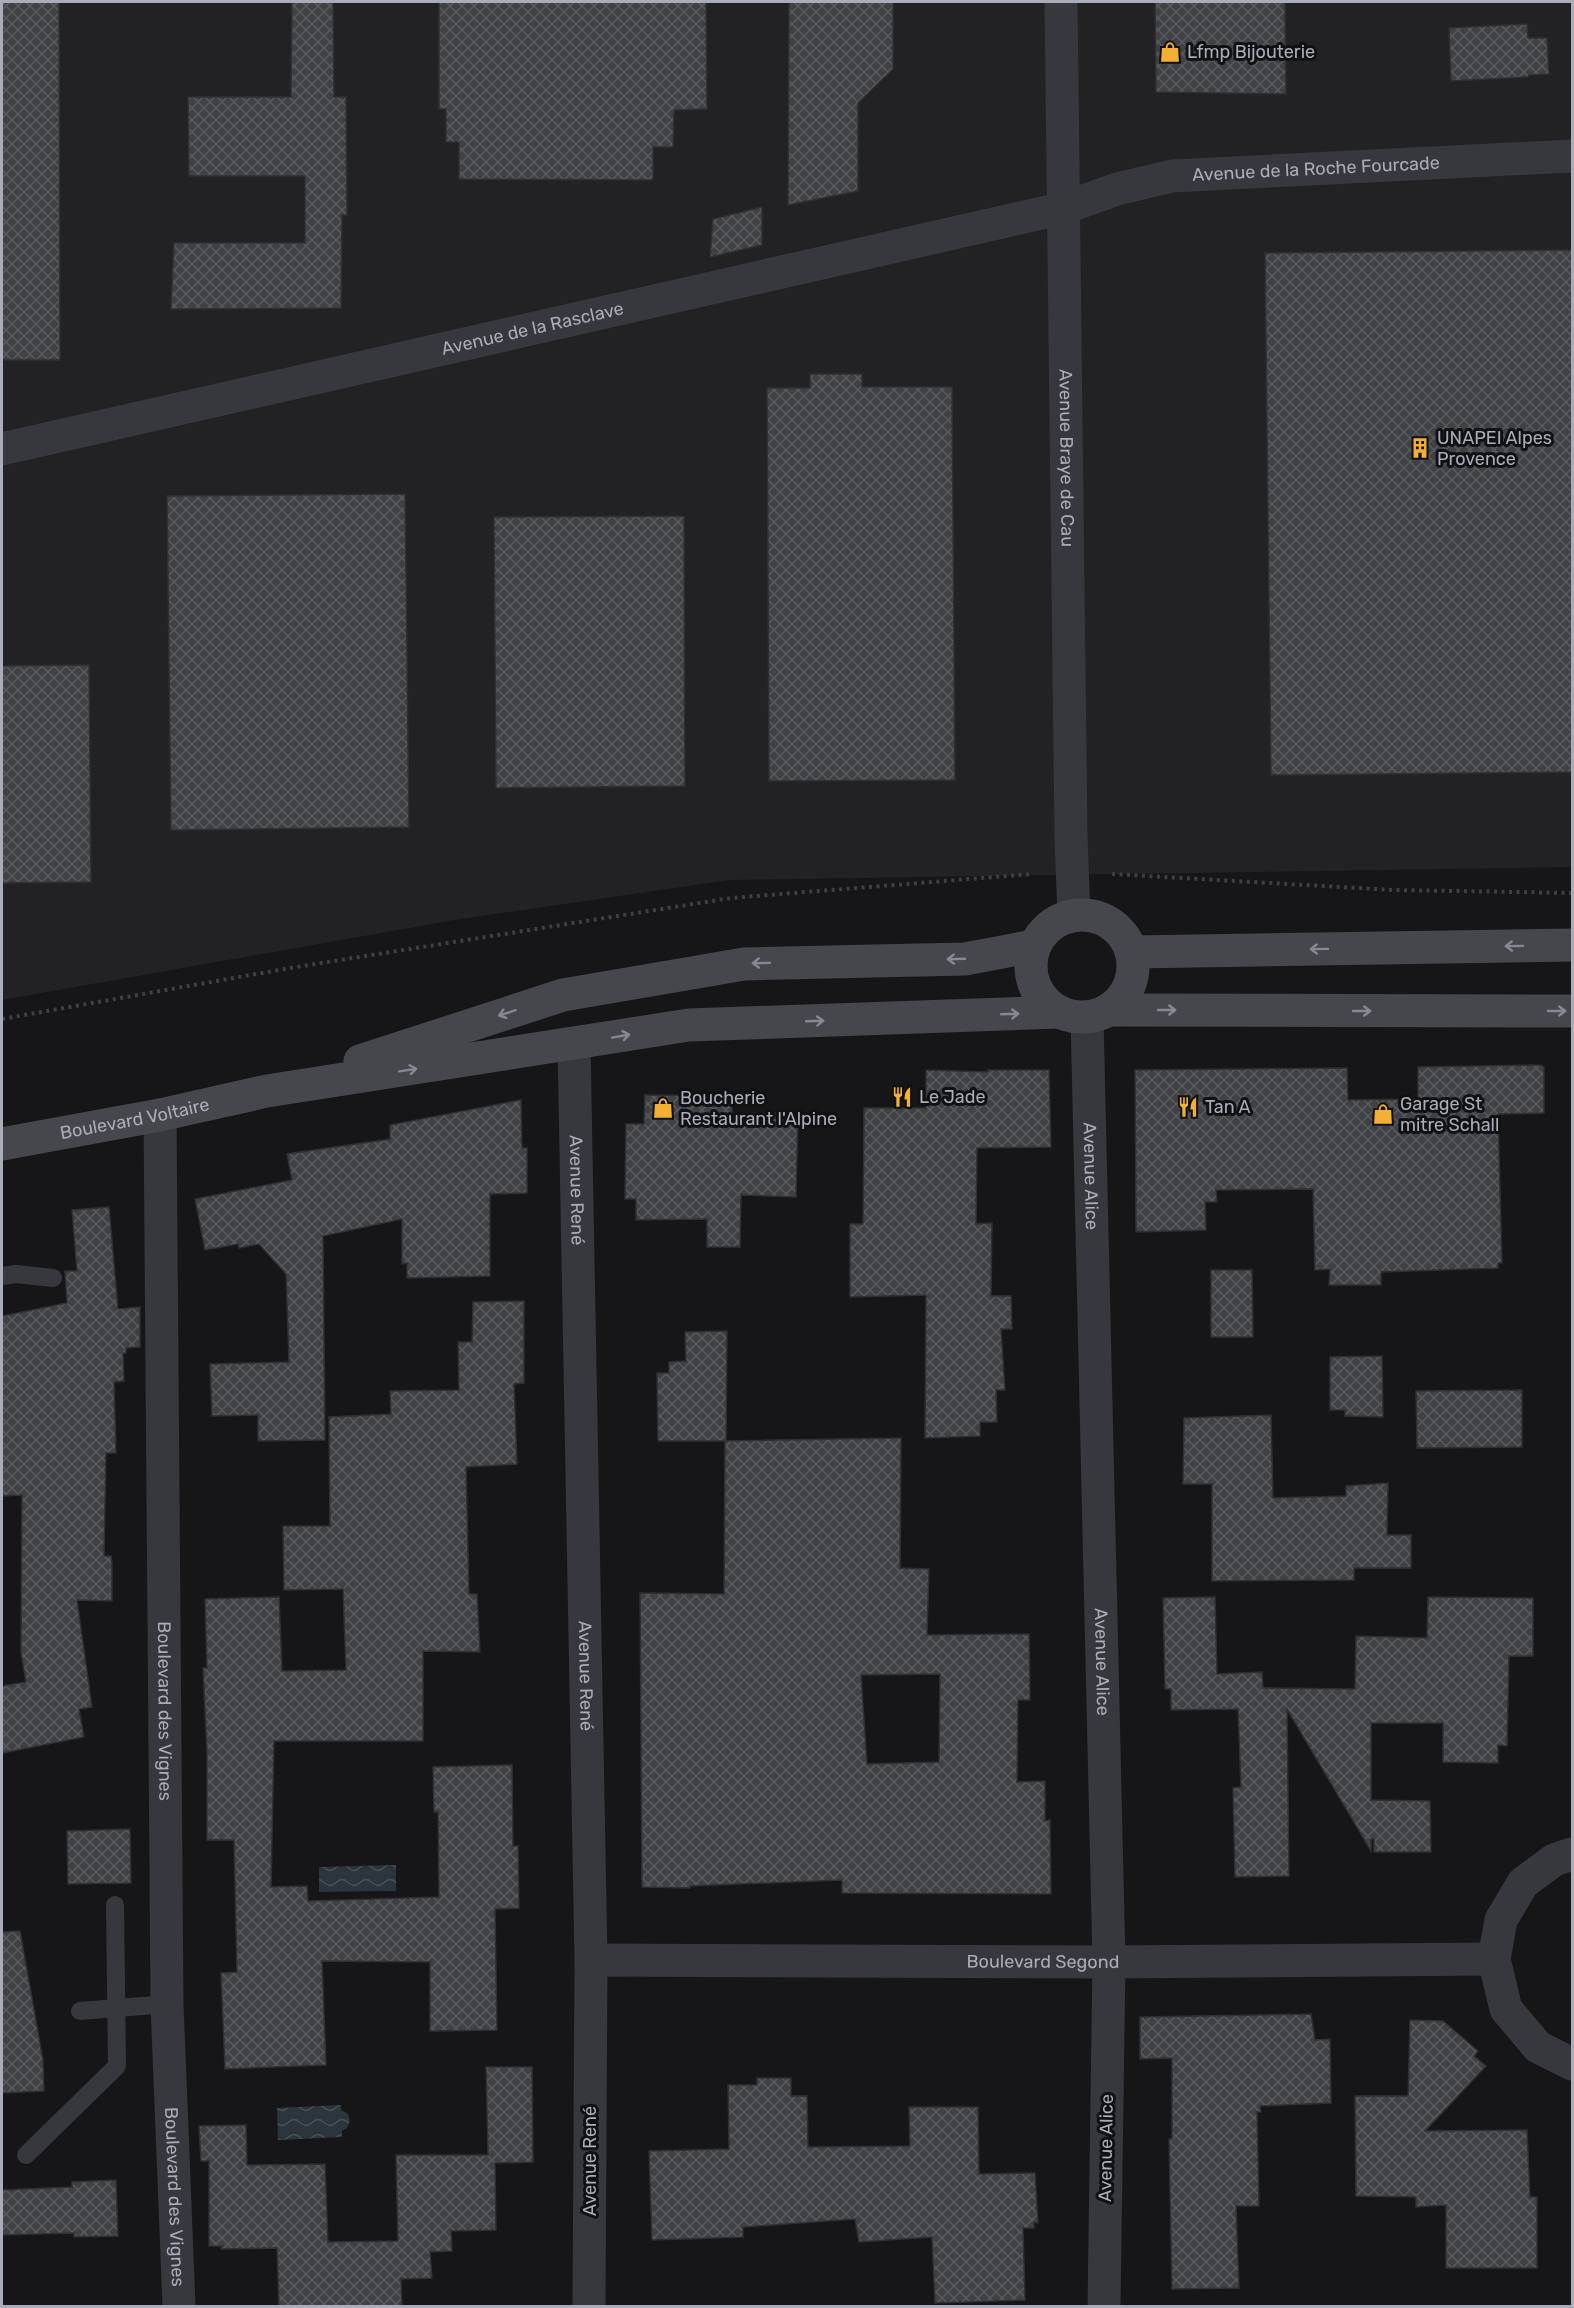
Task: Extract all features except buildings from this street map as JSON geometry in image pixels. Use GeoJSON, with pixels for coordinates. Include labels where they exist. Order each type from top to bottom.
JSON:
{"type":"FeatureCollection","features":[{"type":"Feature","properties":{"kind":"main road"},"geometry":{"type":"LineString","coordinates":[[1074,915],[1089,915],[1115,927],[1131,952],[1133,968],[1130,985],[1121,999],[1085,1013],[1047,1004],[1037,991],[1030,961],[1034,946],[1044,931],[1058,921],[1074,915]]}},
{"type":"Feature","properties":{"kind":"main road"},"geometry":{"type":"LineString","coordinates":[[1131,952],[1572,945]]}},
{"type":"Feature","properties":{"kind":"main road"},"geometry":{"type":"LineString","coordinates":[[267,1091],[563,995],[744,964],[965,959],[1034,946]]}},
{"type":"Feature","properties":{"kind":"main road"},"geometry":{"type":"LineString","coordinates":[[267,1091],[689,1025],[1085,1013],[1572,1011]]}},
{"type":"Feature","properties":{"kind":"main road","name":"Boulevard Voltaire"},"geometry":{"type":"LineString","coordinates":[[2,1144],[160,1116],[267,1091]]}},
{"type":"Feature","properties":{"kind":"street","name":"Avenue Braye de Cau"},"geometry":{"type":"LineString","coordinates":[[1061,2],[1074,915]]}},
{"type":"Feature","properties":{"kind":"street","name":"Avenue de la Roche Fourcade"},"geometry":{"type":"LineString","coordinates":[[1064,208],[1117,189],[1172,176],[1572,156]]}},
{"type":"Feature","properties":{"kind":"street","name":"Avenue de la Rasclave"},"geometry":{"type":"LineString","coordinates":[[2,449],[1064,208]]}},
{"type":"Feature","properties":{"kind":"street","name":"Avenue Alice"},"geometry":{"type":"LineString","coordinates":[[1085,1013],[1109,1962],[1104,2307]]}},
{"type":"Feature","properties":{"kind":"street","name":"Avenue René"},"geometry":{"type":"LineString","coordinates":[[574,1044],[591,1960],[589,2307]]}},
{"type":"Feature","properties":{"kind":"street","name":"Boulevard des Vignes"},"geometry":{"type":"LineString","coordinates":[[160,1116],[167,2004],[179,2307]]}},
{"type":"Feature","properties":{"kind":"street"},"geometry":{"type":"LineString","coordinates":[[1572,1854],[1554,1860],[1523,1883],[1501,1920],[1494,1959],[1506,2009],[1538,2048],[1572,2064]]}},
{"type":"Feature","properties":{"kind":"street","name":"Boulevard Segond"},"geometry":{"type":"LineString","coordinates":[[591,1960],[1109,1962],[1494,1959]]}},
{"type":"Feature","properties":{"kind":"lane"},"geometry":{"type":"LineString","coordinates":[[2,1276],[16,1274],[52,1278]]}},
{"type":"Feature","properties":{"kind":"lane"},"geometry":{"type":"LineString","coordinates":[[26,2155],[117,2066],[115,1905]]}},
{"type":"Feature","properties":{"kind":"lane"},"geometry":{"type":"LineString","coordinates":[[80,2011],[167,2004]]}},
{"type":"Feature","properties":{"kind":"path"},"geometry":{"type":"LineString","coordinates":[[2,1019],[290,968],[731,898],[1072,871],[1393,890],[1572,892]]}},
{"type":"Feature","properties":{"kind":"shaded area"},"geometry":{"type":"Polygon","coordinates":[[[2,2],[1572,2],[1572,867],[729,880],[454,920],[2,1000],[2,2]]]}},
{"type":"Feature","properties":{"kind":"water"},"geometry":{"type":"Polygon","coordinates":[[[396,1865],[396,1891],[319,1892],[319,1867],[396,1865]]]}},
{"type":"Feature","properties":{"kind":"water"},"geometry":{"type":"Polygon","coordinates":[[[341,2105],[341,2110],[348,2114],[350,2121],[347,2128],[342,2131],[342,2137],[278,2140],[277,2108],[341,2105]]]}},
{"type":"Feature","properties":{"kind":"place","name":"Lfmp Bijouterie"},"geometry":{"type":"Point","coordinates":[1170,52]}},
{"type":"Feature","properties":{"kind":"place","name":"UNAPEI Alpes Provence"},"geometry":{"type":"Point","coordinates":[1420,448]}},
{"type":"Feature","properties":{"kind":"place","name":"Le Jade"},"geometry":{"type":"Point","coordinates":[902,1097]}},
{"type":"Feature","properties":{"kind":"place","name":"Tan A"},"geometry":{"type":"Point","coordinates":[1188,1107]}},
{"type":"Feature","properties":{"kind":"place","name":"Boucherie Restaurant l'Alpine"},"geometry":{"type":"Point","coordinates":[663,1108]}},
{"type":"Feature","properties":{"kind":"place","name":"Garage St mitre Schall"},"geometry":{"type":"Point","coordinates":[1383,1114]}}]}
